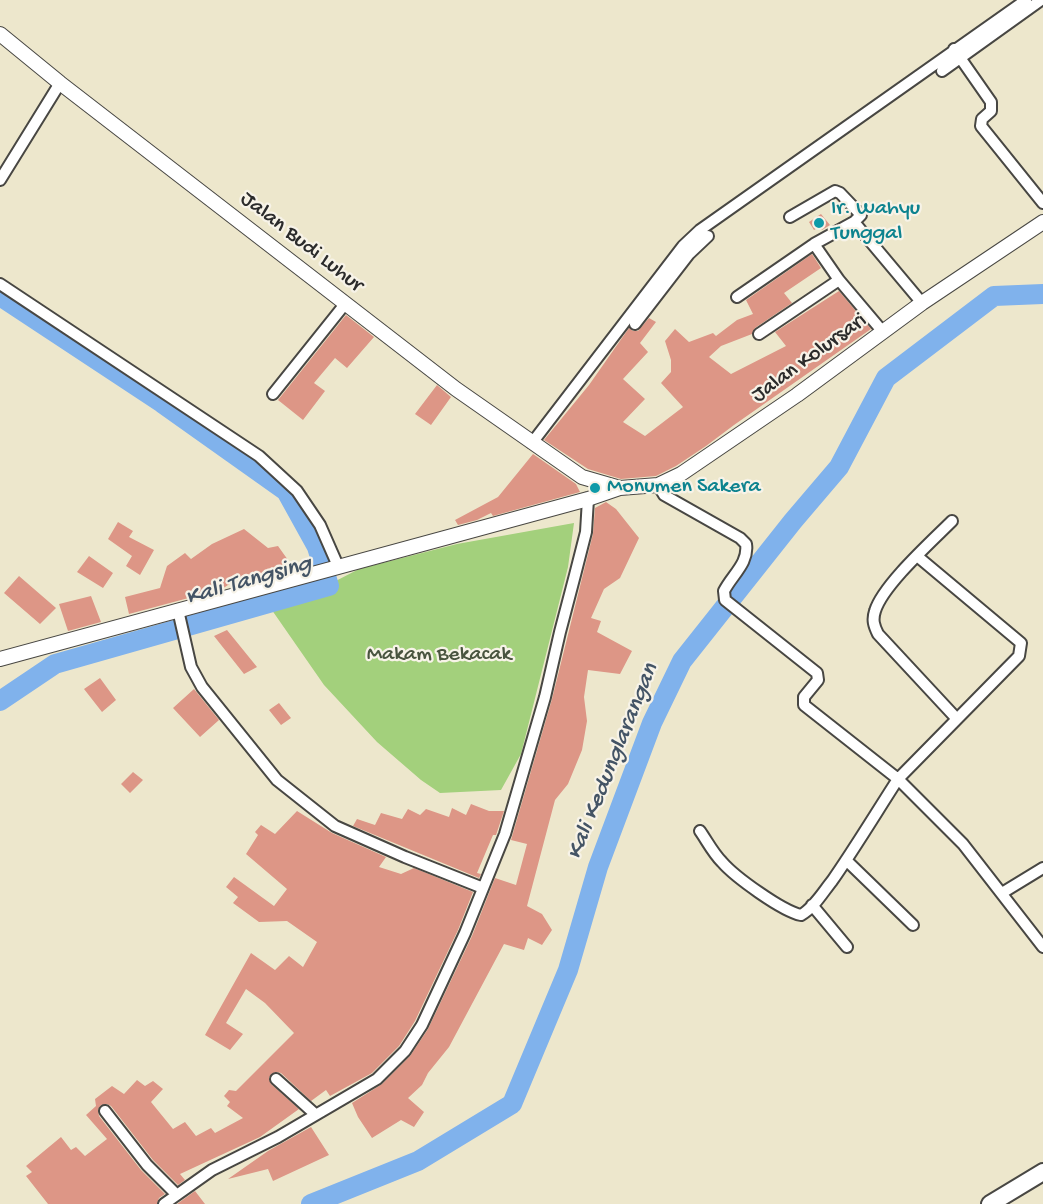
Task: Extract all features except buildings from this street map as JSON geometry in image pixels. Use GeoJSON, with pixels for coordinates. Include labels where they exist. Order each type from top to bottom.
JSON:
{"type":"FeatureCollection","features":[{"type":"Feature","properties":{"kind":"main road"},"geometry":{"type":"LineString","coordinates":[[990,1204],[1043,1172]]}},
{"type":"Feature","properties":{"kind":"street"},"geometry":{"type":"LineString","coordinates":[[942,71],[957,54],[1026,0]]}},
{"type":"Feature","properties":{"kind":"street"},"geometry":{"type":"LineString","coordinates":[[635,324],[683,246],[700,230],[957,54],[1041,0]]}},
{"type":"Feature","properties":{"kind":"street","name":"Jalan Budi Luhur"},"geometry":{"type":"LineString","coordinates":[[0,34],[60,83],[456,389],[582,477],[620,488]]}},
{"type":"Feature","properties":{"kind":"street"},"geometry":{"type":"LineString","coordinates":[[957,54],[992,102],[991,111],[982,119],[981,126],[1043,203]]}},
{"type":"Feature","properties":{"kind":"street"},"geometry":{"type":"LineString","coordinates":[[0,180],[60,83]]}},
{"type":"Feature","properties":{"kind":"street"},"geometry":{"type":"LineString","coordinates":[[736,297],[813,244],[861,218],[861,215],[840,193],[835,191],[789,217]]}},
{"type":"Feature","properties":{"kind":"street"},"geometry":{"type":"LineString","coordinates":[[854,222],[922,303]]}},
{"type":"Feature","properties":{"kind":"street","name":"Jalan Kolursari"},"geometry":{"type":"LineString","coordinates":[[3,659],[180,615],[331,568],[588,499],[620,488],[658,485],[703,460],[797,395],[922,303],[1043,222]]}},
{"type":"Feature","properties":{"kind":"street"},"geometry":{"type":"LineString","coordinates":[[532,443],[669,272],[708,236]]}},
{"type":"Feature","properties":{"kind":"street"},"geometry":{"type":"LineString","coordinates":[[813,244],[839,280],[883,332]]}},
{"type":"Feature","properties":{"kind":"street"},"geometry":{"type":"LineString","coordinates":[[759,334],[839,280]]}},
{"type":"Feature","properties":{"kind":"street"},"geometry":{"type":"LineString","coordinates":[[0,284],[259,456],[297,491],[320,525],[331,568]]}},
{"type":"Feature","properties":{"kind":"street"},"geometry":{"type":"LineString","coordinates":[[273,394],[345,304]]}},
{"type":"Feature","properties":{"kind":"street"},"geometry":{"type":"LineString","coordinates":[[164,1204],[212,1170],[278,1137],[377,1079],[405,1051],[422,1025],[465,933],[505,834],[545,697],[586,532],[588,499],[582,477]]}},
{"type":"Feature","properties":{"kind":"street"},"geometry":{"type":"LineString","coordinates":[[658,485],[664,495],[740,538],[746,544],[745,558],[742,566],[726,586],[723,595],[725,600],[818,673],[818,680],[804,697],[804,705],[898,779],[963,844],[1043,947]]}},
{"type":"Feature","properties":{"kind":"street"},"geometry":{"type":"LineString","coordinates":[[951,521],[883,594],[875,610],[874,626],[878,634],[957,718]]}},
{"type":"Feature","properties":{"kind":"street"},"geometry":{"type":"LineString","coordinates":[[700,831],[722,862],[747,884],[801,915],[812,905],[846,860],[898,779],[1019,656],[1022,643],[917,556]]}},
{"type":"Feature","properties":{"kind":"street"},"geometry":{"type":"LineString","coordinates":[[180,615],[187,658],[202,687],[277,780],[335,826],[483,888]]}},
{"type":"Feature","properties":{"kind":"street"},"geometry":{"type":"LineString","coordinates":[[846,860],[914,925]]}},
{"type":"Feature","properties":{"kind":"street"},"geometry":{"type":"LineString","coordinates":[[1002,893],[1043,868]]}},
{"type":"Feature","properties":{"kind":"street"},"geometry":{"type":"LineString","coordinates":[[812,905],[848,947]]}},
{"type":"Feature","properties":{"kind":"street"},"geometry":{"type":"LineString","coordinates":[[276,1079],[315,1114]]}},
{"type":"Feature","properties":{"kind":"street"},"geometry":{"type":"LineString","coordinates":[[105,1111],[147,1165],[176,1194]]}},
{"type":"Feature","properties":{"kind":"green space","name":"Makam Bekacak"},"geometry":{"type":"Polygon","coordinates":[[[574,523],[568,567],[521,754],[501,790],[440,793],[421,780],[377,742],[324,685],[267,603],[326,586],[359,569],[457,544],[574,523]]]}},
{"type":"Feature","properties":{"kind":"waterway","name":"Kali Kedunglarangan"},"geometry":{"type":"LineString","coordinates":[[311,1204],[418,1161],[512,1104],[568,970],[598,867],[652,723],[682,661],[839,467],[886,378],[994,296],[1043,294]]}},
{"type":"Feature","properties":{"kind":"waterway","name":"Kali Tangsing"},"geometry":{"type":"LineString","coordinates":[[0,296],[162,403],[286,491],[317,547],[329,586],[55,664],[0,701]]}},
{"type":"Feature","properties":{"kind":"place","name":"Ir. Wahyu Tunggal"},"geometry":{"type":"Point","coordinates":[819,223]}},
{"type":"Feature","properties":{"kind":"place","name":"Monumen Sakera"},"geometry":{"type":"Point","coordinates":[595,488]}}]}
